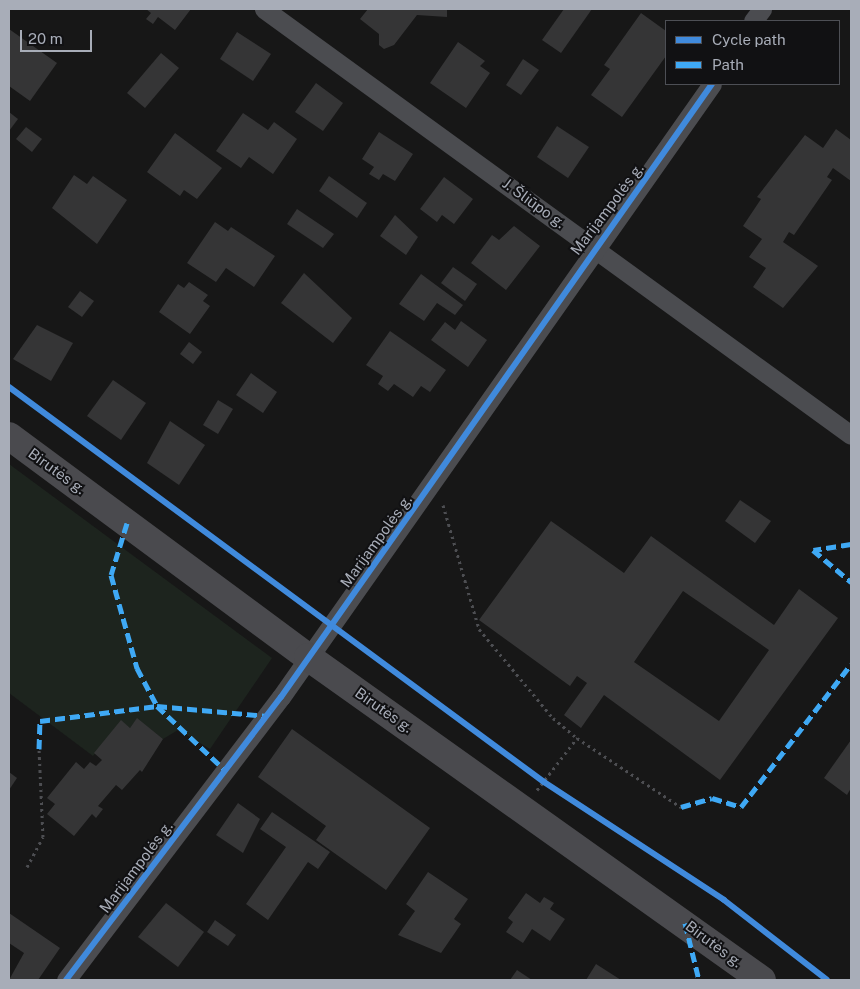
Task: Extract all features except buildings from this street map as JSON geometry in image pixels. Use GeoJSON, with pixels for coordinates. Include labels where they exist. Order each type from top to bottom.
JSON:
{"type":"FeatureCollection","features":[{"type":"Feature","properties":{"kind":"street","name":"J. Šliūpo g."},"geometry":{"type":"LineString","coordinates":[[264,9],[594,246],[851,435]]}},
{"type":"Feature","properties":{"kind":"street"},"geometry":{"type":"LineString","coordinates":[[755,20],[762,9]]}},
{"type":"Feature","properties":{"kind":"street","name":"Marijampolės g."},"geometry":{"type":"LineString","coordinates":[[66,980],[308,657],[436,481],[594,246],[711,85]]}},
{"type":"Feature","properties":{"kind":"street","name":"Birutės g."},"geometry":{"type":"LineString","coordinates":[[9,436],[308,657],[762,980]]}},
{"type":"Feature","properties":{"kind":"path"},"geometry":{"type":"LineString","coordinates":[[436,481],[479,628],[553,718],[577,738],[681,808]]}},
{"type":"Feature","properties":{"kind":"path"},"geometry":{"type":"LineString","coordinates":[[522,808],[577,738]]}},
{"type":"Feature","properties":{"kind":"path"},"geometry":{"type":"LineString","coordinates":[[27,867],[43,837],[39,749]]}},
{"type":"Feature","properties":{"kind":"shaded area"},"geometry":{"type":"Polygon","coordinates":[[[9,464],[272,658],[210,749],[178,730],[163,739],[137,719],[130,728],[121,721],[93,756],[9,693],[9,464]]]}},
{"type":"Feature","properties":{"kind":"marked path"},"geometry":{"type":"LineString","coordinates":[[127,523],[111,575],[137,668],[157,706],[225,770]]}},
{"type":"Feature","properties":{"kind":"marked path"},"geometry":{"type":"LineString","coordinates":[[851,544],[813,550],[851,582]]}},
{"type":"Feature","properties":{"kind":"marked path"},"geometry":{"type":"LineString","coordinates":[[681,807],[712,798],[741,807],[851,664]]}},
{"type":"Feature","properties":{"kind":"marked path"},"geometry":{"type":"LineString","coordinates":[[39,749],[40,721],[157,706],[267,716]]}},
{"type":"Feature","properties":{"kind":"marked path"},"geometry":{"type":"LineString","coordinates":[[685,923],[699,980]]}},
{"type":"Feature","properties":{"kind":"cycle path"},"geometry":{"type":"LineString","coordinates":[[66,980],[281,697],[711,85]]}},
{"type":"Feature","properties":{"kind":"cycle path"},"geometry":{"type":"LineString","coordinates":[[9,387],[544,782],[724,900],[827,980]]}}]}
